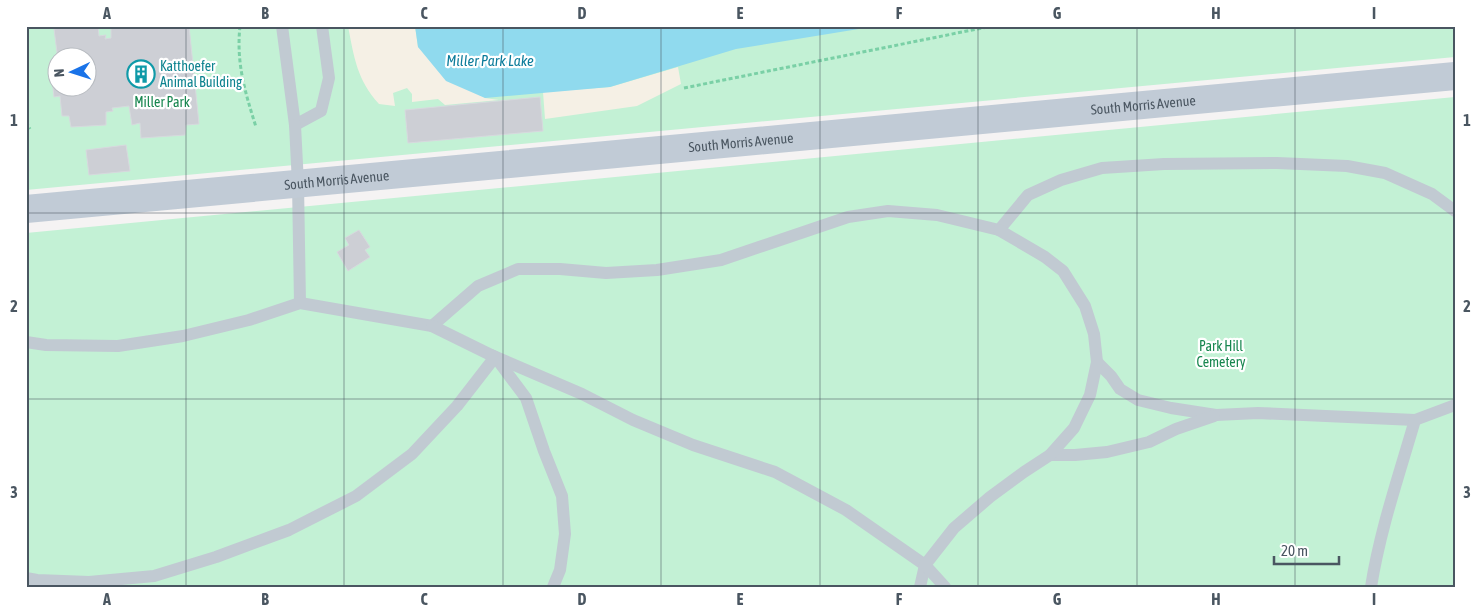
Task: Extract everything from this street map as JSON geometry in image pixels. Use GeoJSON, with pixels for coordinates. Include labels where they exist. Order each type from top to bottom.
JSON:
{"type":"FeatureCollection","features":[{"type":"Feature","properties":{"kind":"main road","name":"South Morris Avenue"},"geometry":{"type":"LineString","coordinates":[[26,209],[1455,76]]}},
{"type":"Feature","properties":{"kind":"lane"},"geometry":{"type":"LineString","coordinates":[[282,26],[295,125],[300,303]]}},
{"type":"Feature","properties":{"kind":"lane"},"geometry":{"type":"LineString","coordinates":[[295,125],[321,111],[329,78],[322,26]]}},
{"type":"Feature","properties":{"kind":"lane"},"geometry":{"type":"LineString","coordinates":[[999,230],[1028,195],[1061,180],[1102,168],[1164,164],[1277,163],[1347,166],[1385,173],[1432,194],[1455,211]]}},
{"type":"Feature","properties":{"kind":"lane"},"geometry":{"type":"LineString","coordinates":[[432,326],[478,286],[518,269],[606,273],[657,270],[721,260],[848,217],[888,211],[937,215],[999,230],[1045,257],[1063,271],[1085,306],[1094,334],[1097,362],[1090,395],[1074,428],[1050,455],[1004,487],[954,528],[925,565],[920,587]]}},
{"type":"Feature","properties":{"kind":"lane"},"geometry":{"type":"LineString","coordinates":[[26,342],[46,345],[118,346],[183,336],[249,320],[300,303],[432,326],[493,356],[582,394],[650,428],[693,445],[775,472],[846,510],[925,565],[945,587]]}},
{"type":"Feature","properties":{"kind":"lane"},"geometry":{"type":"LineString","coordinates":[[124,587],[216,557],[289,530],[356,496],[412,454],[458,406],[493,356]]}},
{"type":"Feature","properties":{"kind":"lane"},"geometry":{"type":"LineString","coordinates":[[493,356],[526,398],[562,496],[565,534],[560,570],[553,587]]}},
{"type":"Feature","properties":{"kind":"lane"},"geometry":{"type":"LineString","coordinates":[[1097,362],[1111,376],[1120,389],[1138,400],[1171,408],[1216,415],[1258,413],[1415,420],[1455,405]]}},
{"type":"Feature","properties":{"kind":"lane"},"geometry":{"type":"LineString","coordinates":[[1050,455],[1107,452],[1149,442],[1176,429],[1216,415]]}},
{"type":"Feature","properties":{"kind":"lane"},"geometry":{"type":"LineString","coordinates":[[1371,587],[1375,561],[1391,499],[1415,420]]}},
{"type":"Feature","properties":{"kind":"lane"},"geometry":{"type":"LineString","coordinates":[[26,578],[89,582],[154,576]]}},
{"type":"Feature","properties":{"kind":"path"},"geometry":{"type":"LineString","coordinates":[[240,26],[239,60],[242,83],[256,127]]}},
{"type":"Feature","properties":{"kind":"path"},"geometry":{"type":"LineString","coordinates":[[684,88],[992,26]]}},
{"type":"Feature","properties":{"kind":"path"},"geometry":{"type":"LineString","coordinates":[[26,122],[30,129]]}},
{"type":"Feature","properties":{"kind":"green space","name":"Miller Park"},"geometry":{"type":"Polygon","coordinates":[[[26,26],[1455,26],[1455,57],[26,190],[26,26]]]}},
{"type":"Feature","properties":{"kind":"green space","name":"Park Hill Cemetery"},"geometry":{"type":"Polygon","coordinates":[[[1455,97],[1455,581],[1452,587],[26,587],[26,233],[1455,97]]]}},
{"type":"Feature","properties":{"kind":"sand"},"geometry":{"type":"Polygon","coordinates":[[[348,26],[415,26],[418,47],[485,98],[499,100],[445,105],[438,99],[412,102],[412,94],[407,88],[393,93],[395,106],[379,104],[361,77],[348,26]]]}},
{"type":"Feature","properties":{"kind":"sand"},"geometry":{"type":"Polygon","coordinates":[[[678,67],[681,84],[637,106],[545,119],[543,92],[610,87],[678,67]]]}},
{"type":"Feature","properties":{"kind":"water","name":"Miller Park Lake"},"geometry":{"type":"Polygon","coordinates":[[[415,26],[877,26],[736,49],[610,87],[485,98],[446,81],[418,47],[415,26]]]}},
{"type":"Feature","properties":{"kind":"building","name":"Katthoefer Animal Building"},"geometry":{"type":"Polygon","coordinates":[[[98,26],[99,36],[106,35],[105,39],[111,38],[111,28],[189,26],[199,124],[186,125],[185,135],[141,138],[140,123],[132,125],[129,106],[112,108],[113,111],[106,112],[106,125],[71,127],[69,116],[62,116],[60,98],[98,98],[98,48],[56,48],[54,29],[98,26]]]}},
{"type":"Feature","properties":{"kind":"building"},"geometry":{"type":"Polygon","coordinates":[[[540,97],[543,131],[408,143],[405,110],[540,97]]]}},
{"type":"Feature","properties":{"kind":"building"},"geometry":{"type":"Polygon","coordinates":[[[26,137],[29,171],[26,172],[26,137]]]}},
{"type":"Feature","properties":{"kind":"building"},"geometry":{"type":"Polygon","coordinates":[[[126,145],[130,171],[89,175],[86,150],[126,145]]]}},
{"type":"Feature","properties":{"kind":"building"},"geometry":{"type":"Polygon","coordinates":[[[359,230],[370,247],[365,250],[370,257],[348,271],[337,252],[349,245],[345,238],[359,230]]]}},
{"type":"Feature","properties":{"kind":"place","name":"Katthoefer Animal Building"},"geometry":{"type":"Point","coordinates":[141,74]}}]}
